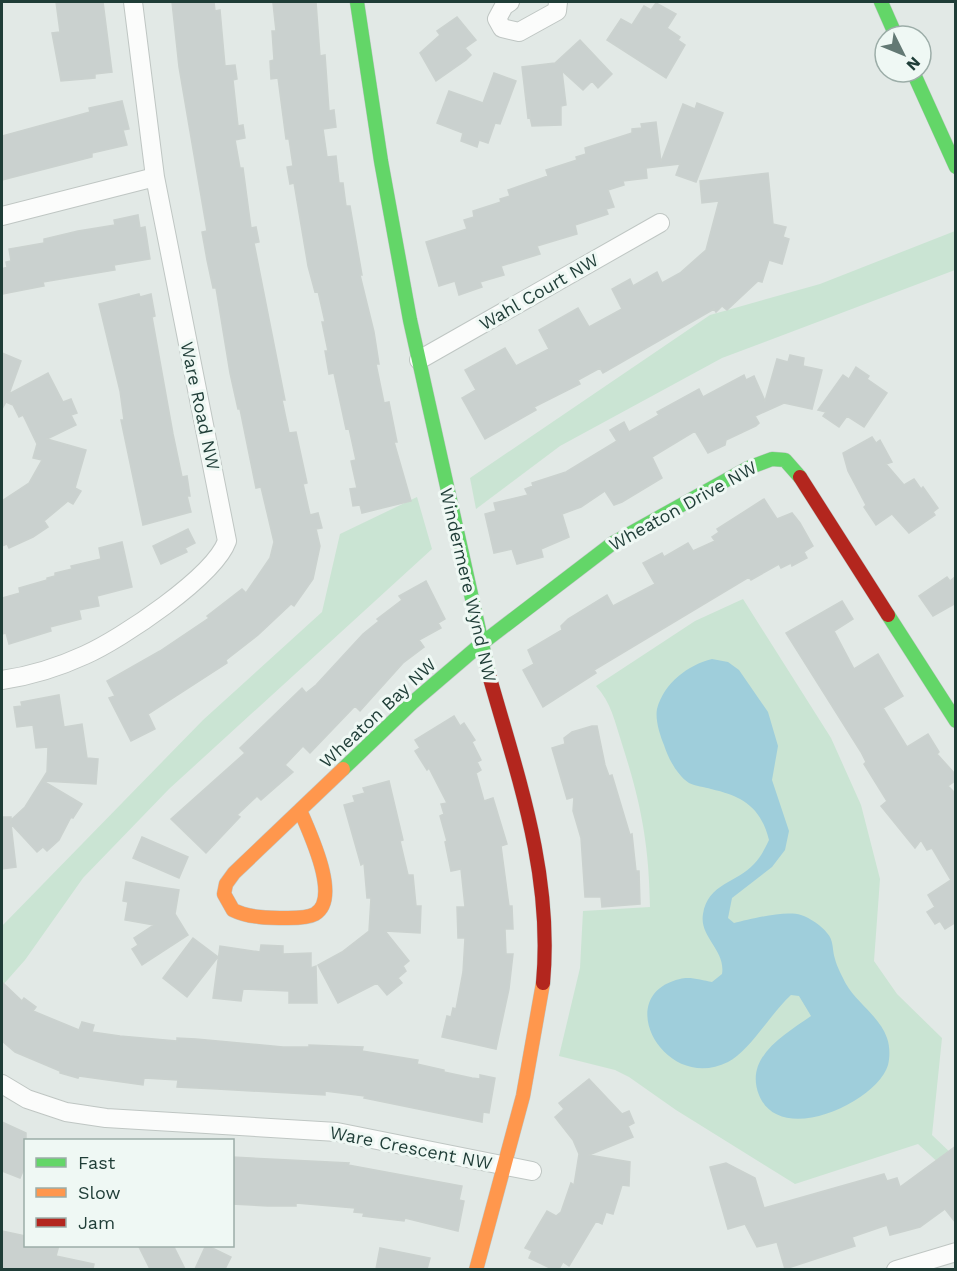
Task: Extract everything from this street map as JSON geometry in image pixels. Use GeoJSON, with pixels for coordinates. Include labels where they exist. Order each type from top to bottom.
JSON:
{"type":"FeatureCollection","features":[{"type":"Feature","properties":{"kind":"street","name":"Ware Road NW"},"geometry":{"type":"LineString","coordinates":[[2,680],[65,664],[120,636],[196,579],[222,553],[226,541],[155,177],[133,2]]}},
{"type":"Feature","properties":{"kind":"street","name":"Windermere Wynd NW"},"geometry":{"type":"LineString","coordinates":[[357,2],[383,177],[419,360],[481,644],[538,852],[545,920],[544,965],[533,1051],[476,1269]]}},
{"type":"Feature","properties":{"kind":"street"},"geometry":{"type":"LineString","coordinates":[[510,2],[504,6],[497,19],[509,32],[519,32],[557,10],[558,2]]}},
{"type":"Feature","properties":{"kind":"street"},"geometry":{"type":"LineString","coordinates":[[881,2],[891,24]]}},
{"type":"Feature","properties":{"kind":"street"},"geometry":{"type":"LineString","coordinates":[[918,84],[956,167]]}},
{"type":"Feature","properties":{"kind":"street"},"geometry":{"type":"LineString","coordinates":[[2,216],[155,177]]}},
{"type":"Feature","properties":{"kind":"street","name":"Wahl Court NW"},"geometry":{"type":"LineString","coordinates":[[419,360],[660,223]]}},
{"type":"Feature","properties":{"kind":"street","name":"Wheaton Drive NW"},"geometry":{"type":"LineString","coordinates":[[481,644],[613,543],[748,468],[772,459],[785,460],[796,471],[956,721]]}},
{"type":"Feature","properties":{"kind":"street","name":"Wheaton Bay NW"},"geometry":{"type":"LineString","coordinates":[[300,810],[323,875],[325,896],[322,907],[316,914],[303,917],[245,915],[234,911],[224,894],[226,884],[300,810],[412,703],[481,644]]}},
{"type":"Feature","properties":{"kind":"street","name":"Ware Crescent NW"},"geometry":{"type":"LineString","coordinates":[[2,1084],[27,1099],[66,1112],[106,1118],[337,1132],[504,1165]]}},
{"type":"Feature","properties":{"kind":"street"},"geometry":{"type":"LineString","coordinates":[[504,1165],[532,1171]]}},
{"type":"Feature","properties":{"kind":"street"},"geometry":{"type":"LineString","coordinates":[[896,1269],[956,1252]]}},
{"type":"Feature","properties":{"kind":"green space"},"geometry":{"type":"Polygon","coordinates":[[[955,231],[955,270],[722,358],[560,446],[476,509],[470,478],[710,315],[820,284],[955,231]]]}},
{"type":"Feature","properties":{"kind":"green space"},"geometry":{"type":"Polygon","coordinates":[[[417,497],[432,549],[169,789],[83,878],[25,960],[2,986],[2,926],[203,720],[322,612],[340,534],[417,497]]]}},
{"type":"Feature","properties":{"kind":"green space"},"geometry":{"type":"Polygon","coordinates":[[[743,599],[831,738],[861,805],[880,879],[874,961],[897,994],[942,1038],[932,1135],[955,1157],[955,1178],[918,1144],[795,1184],[676,1110],[629,1077],[615,1070],[559,1056],[580,968],[583,911],[650,907],[646,843],[629,765],[612,713],[596,686],[695,621],[743,599]]]}},
{"type":"Feature","properties":{"kind":"water"},"geometry":{"type":"Polygon","coordinates":[[[712,659],[728,662],[739,670],[768,712],[778,746],[772,780],[789,831],[785,850],[772,867],[732,898],[728,918],[734,923],[768,916],[794,914],[804,916],[819,925],[831,939],[836,962],[846,984],[879,1023],[889,1044],[888,1065],[880,1079],[867,1092],[828,1113],[806,1118],[787,1118],[770,1110],[759,1095],[756,1081],[757,1069],[762,1058],[779,1039],[811,1016],[799,996],[791,995],[736,1057],[728,1062],[705,1068],[684,1065],[667,1054],[654,1038],[648,1021],[649,1003],[659,988],[684,978],[712,982],[722,974],[720,958],[703,922],[706,904],[717,890],[754,864],[769,840],[761,819],[749,805],[732,795],[691,784],[685,780],[671,761],[661,737],[657,723],[657,709],[665,691],[686,671],[712,659]]]}},
{"type":"Feature","properties":{"kind":"building"},"geometry":{"type":"Polygon","coordinates":[[[56,2],[103,2],[112,72],[95,74],[95,78],[61,81],[52,33],[60,32],[56,2]]]}},
{"type":"Feature","properties":{"kind":"building"},"geometry":{"type":"Polygon","coordinates":[[[172,2],[214,2],[215,11],[220,10],[225,66],[235,65],[237,79],[233,80],[238,126],[243,125],[245,138],[235,140],[240,168],[243,168],[251,228],[256,227],[259,242],[254,243],[285,400],[282,400],[289,433],[296,432],[307,483],[303,484],[310,515],[318,513],[322,528],[316,529],[320,546],[313,579],[294,606],[291,604],[258,635],[226,660],[227,663],[148,714],[155,729],[131,741],[109,698],[115,696],[107,681],[160,651],[209,618],[207,616],[242,589],[246,593],[270,558],[274,542],[261,487],[256,488],[240,409],[238,409],[230,373],[216,288],[213,288],[207,260],[202,232],[207,231],[179,67],[172,2]]]}},
{"type":"Feature","properties":{"kind":"building"},"geometry":{"type":"Polygon","coordinates":[[[316,2],[320,56],[325,55],[329,111],[334,110],[336,127],[323,129],[327,157],[336,156],[339,183],[343,183],[346,206],[350,206],[362,275],[360,275],[374,332],[379,364],[376,364],[384,403],[389,402],[397,442],[394,442],[411,501],[362,513],[360,505],[353,506],[350,489],[357,488],[351,461],[356,460],[349,428],[346,429],[334,373],[329,374],[325,351],[328,351],[322,322],[325,322],[318,291],[315,292],[308,266],[294,183],[290,184],[287,167],[293,166],[289,139],[286,139],[278,78],[271,79],[270,61],[274,60],[272,31],[276,31],[273,3],[316,2]]]}},
{"type":"Feature","properties":{"kind":"building"},"geometry":{"type":"Polygon","coordinates":[[[656,3],[676,14],[667,28],[680,37],[678,40],[685,45],[666,78],[607,40],[621,19],[632,25],[644,6],[651,10],[656,3]]]}},
{"type":"Feature","properties":{"kind":"building"},"geometry":{"type":"Polygon","coordinates":[[[457,17],[476,40],[465,48],[471,55],[436,81],[420,53],[440,35],[437,31],[457,17]]]}},
{"type":"Feature","properties":{"kind":"building"},"geometry":{"type":"Polygon","coordinates":[[[580,40],[612,74],[598,88],[592,81],[583,90],[562,71],[566,105],[561,106],[561,125],[532,126],[530,117],[528,118],[522,67],[555,63],[580,40]]]}},
{"type":"Feature","properties":{"kind":"building"},"geometry":{"type":"Polygon","coordinates":[[[494,73],[516,81],[500,124],[495,123],[488,143],[479,140],[477,147],[461,141],[463,133],[437,123],[449,91],[483,103],[494,73]]]}},
{"type":"Feature","properties":{"kind":"building"},"geometry":{"type":"Polygon","coordinates":[[[122,101],[129,129],[123,130],[127,145],[92,153],[92,157],[2,180],[2,136],[90,112],[89,108],[122,101]]]}},
{"type":"Feature","properties":{"kind":"building"},"geometry":{"type":"Polygon","coordinates":[[[697,103],[723,113],[696,182],[676,175],[680,164],[646,168],[647,178],[623,181],[624,185],[608,190],[614,207],[606,209],[608,214],[575,225],[577,234],[537,246],[540,254],[501,266],[504,275],[480,282],[482,287],[459,295],[455,281],[439,286],[426,242],[467,229],[464,220],[474,217],[473,211],[501,202],[500,199],[510,196],[508,190],[548,176],[546,170],[577,160],[576,157],[586,154],[585,148],[632,133],[632,129],[642,128],[641,124],[656,122],[661,162],[683,104],[695,109],[697,103]]]}},
{"type":"Feature","properties":{"kind":"building"},"geometry":{"type":"Polygon","coordinates":[[[768,173],[773,224],[786,227],[783,237],[789,239],[782,264],[769,260],[762,282],[758,281],[727,310],[722,306],[716,312],[714,309],[603,373],[600,368],[578,380],[580,384],[534,407],[536,410],[485,439],[462,398],[476,390],[465,370],[505,348],[516,366],[549,349],[539,330],[578,308],[589,327],[622,309],[612,289],[630,279],[633,286],[657,272],[662,283],[680,273],[706,250],[719,201],[702,203],[700,181],[768,173]]]}},
{"type":"Feature","properties":{"kind":"building"},"geometry":{"type":"Polygon","coordinates":[[[138,215],[140,228],[145,227],[150,259],[114,265],[115,270],[43,282],[44,286],[2,294],[2,269],[7,267],[6,262],[11,261],[9,249],[44,243],[44,239],[78,231],[115,225],[114,220],[138,215]]]}},
{"type":"Feature","properties":{"kind":"building"},"geometry":{"type":"Polygon","coordinates":[[[139,294],[140,297],[151,294],[155,316],[152,317],[173,434],[182,477],[187,476],[190,496],[187,496],[191,512],[143,525],[121,420],[124,420],[120,391],[99,304],[139,294]]]}},
{"type":"Feature","properties":{"kind":"building"},"geometry":{"type":"Polygon","coordinates":[[[2,353],[21,361],[9,394],[48,373],[63,402],[71,399],[77,413],[71,415],[76,425],[47,439],[86,450],[75,488],[81,491],[73,504],[68,501],[44,521],[48,527],[9,548],[7,544],[2,546],[2,501],[29,483],[42,460],[33,458],[37,444],[23,415],[19,417],[13,405],[6,402],[2,409],[2,353]]]}},
{"type":"Feature","properties":{"kind":"building"},"geometry":{"type":"Polygon","coordinates":[[[790,355],[804,358],[803,366],[822,370],[812,409],[784,403],[755,416],[759,423],[756,426],[726,440],[725,445],[708,453],[695,431],[652,457],[662,478],[614,505],[605,491],[581,507],[562,514],[569,537],[541,549],[543,557],[517,564],[512,549],[494,553],[485,514],[496,511],[494,503],[528,495],[525,489],[533,486],[532,483],[566,472],[617,441],[610,430],[624,422],[629,432],[659,415],[657,412],[699,389],[703,397],[744,375],[746,380],[754,376],[765,401],[777,359],[788,362],[790,355]]]}},
{"type":"Feature","properties":{"kind":"building"},"geometry":{"type":"Polygon","coordinates":[[[856,367],[869,376],[867,379],[887,393],[864,427],[847,416],[839,427],[823,416],[826,412],[818,410],[843,375],[849,379],[856,367]]]}},
{"type":"Feature","properties":{"kind":"building"},"geometry":{"type":"Polygon","coordinates":[[[872,437],[876,443],[880,440],[892,462],[886,464],[904,485],[914,479],[921,489],[923,487],[938,508],[933,512],[935,515],[909,533],[892,514],[876,525],[864,507],[866,505],[848,471],[843,453],[872,437]]]}},
{"type":"Feature","properties":{"kind":"building"},"geometry":{"type":"Polygon","coordinates":[[[764,499],[777,519],[792,513],[800,523],[813,546],[804,552],[807,558],[792,566],[791,563],[781,568],[779,564],[751,580],[749,577],[594,670],[596,673],[543,707],[523,670],[534,664],[528,650],[562,630],[561,626],[568,619],[607,595],[613,606],[655,584],[643,563],[662,553],[664,557],[688,543],[693,551],[715,541],[712,537],[719,532],[717,529],[764,499]]]}},
{"type":"Feature","properties":{"kind":"building"},"geometry":{"type":"Polygon","coordinates":[[[188,529],[195,543],[185,548],[187,552],[161,564],[153,546],[188,529]]]}},
{"type":"Feature","properties":{"kind":"building"},"geometry":{"type":"Polygon","coordinates":[[[122,542],[132,587],[97,596],[99,606],[79,610],[81,619],[50,627],[51,631],[9,644],[6,633],[2,634],[2,598],[20,593],[19,588],[47,580],[55,576],[55,573],[72,569],[71,566],[101,559],[99,548],[122,542]]]}},
{"type":"Feature","properties":{"kind":"building"},"geometry":{"type":"Polygon","coordinates":[[[956,576],[956,603],[933,616],[919,596],[947,577],[950,581],[956,576]]]}},
{"type":"Feature","properties":{"kind":"building"},"geometry":{"type":"Polygon","coordinates":[[[426,581],[445,619],[438,623],[441,628],[419,640],[424,647],[403,663],[360,711],[355,706],[310,753],[303,746],[285,765],[293,772],[261,800],[257,796],[237,815],[240,817],[206,853],[171,819],[245,753],[240,748],[302,688],[306,693],[316,685],[363,634],[379,621],[377,619],[402,600],[399,596],[426,581]]]}},
{"type":"Feature","properties":{"kind":"building"},"geometry":{"type":"Polygon","coordinates":[[[842,601],[853,619],[834,631],[854,669],[878,654],[903,696],[883,708],[907,747],[928,734],[939,752],[937,754],[956,775],[956,780],[948,786],[956,794],[956,922],[945,929],[940,921],[935,924],[927,912],[935,907],[928,895],[951,880],[932,848],[927,850],[921,840],[915,848],[881,806],[887,801],[864,764],[866,762],[861,752],[786,633],[842,601]]]}},
{"type":"Feature","properties":{"kind":"building"},"geometry":{"type":"Polygon","coordinates":[[[59,695],[64,727],[82,724],[87,758],[98,759],[96,784],[43,781],[82,804],[73,818],[71,817],[59,840],[47,851],[43,847],[37,852],[11,824],[16,867],[2,869],[2,817],[11,817],[11,820],[25,807],[47,772],[48,747],[36,748],[33,725],[17,727],[14,707],[22,706],[21,702],[59,695]]]}},
{"type":"Feature","properties":{"kind":"building"},"geometry":{"type":"Polygon","coordinates":[[[454,716],[460,726],[464,723],[475,740],[472,742],[481,760],[477,762],[481,770],[476,773],[484,801],[493,798],[507,844],[501,846],[509,906],[512,906],[513,929],[505,929],[506,954],[513,954],[509,989],[496,1049],[442,1037],[447,1016],[451,1017],[453,1008],[456,1009],[463,972],[465,938],[458,938],[457,907],[465,907],[461,869],[451,871],[445,842],[447,841],[440,816],[444,814],[441,804],[447,803],[429,768],[427,770],[415,751],[420,748],[415,740],[454,716]]]}},
{"type":"Feature","properties":{"kind":"building"},"geometry":{"type":"Polygon","coordinates":[[[597,726],[605,765],[609,776],[612,775],[630,835],[632,834],[636,871],[639,871],[640,904],[602,907],[601,897],[585,897],[581,838],[573,811],[574,797],[567,799],[552,748],[565,744],[564,738],[572,732],[597,726]]]}},
{"type":"Feature","properties":{"kind":"building"},"geometry":{"type":"Polygon","coordinates":[[[389,781],[403,840],[400,841],[408,875],[413,875],[416,906],[421,906],[420,933],[385,931],[409,961],[403,966],[406,971],[398,978],[402,983],[387,995],[377,983],[338,1003],[318,965],[342,952],[369,931],[371,898],[367,898],[364,863],[361,865],[344,805],[355,802],[353,796],[365,793],[363,788],[389,781]]]}},
{"type":"Feature","properties":{"kind":"building"},"geometry":{"type":"Polygon","coordinates":[[[142,837],[188,857],[179,878],[133,858],[142,837]]]}},
{"type":"Feature","properties":{"kind":"building"},"geometry":{"type":"Polygon","coordinates":[[[126,882],[179,890],[175,914],[188,935],[142,965],[132,949],[138,945],[134,938],[154,925],[125,920],[128,902],[123,901],[126,882]]]}},
{"type":"Feature","properties":{"kind":"building"},"geometry":{"type":"Polygon","coordinates":[[[193,938],[218,957],[187,997],[163,978],[193,938]]]}},
{"type":"Feature","properties":{"kind":"building"},"geometry":{"type":"Polygon","coordinates":[[[261,945],[283,946],[283,954],[311,953],[311,968],[316,966],[317,1003],[289,1003],[289,991],[243,989],[241,1001],[213,998],[220,946],[260,952],[261,945]]]}},
{"type":"Feature","properties":{"kind":"building"},"geometry":{"type":"Polygon","coordinates":[[[2,982],[22,1001],[24,998],[36,1007],[33,1011],[79,1030],[82,1022],[94,1025],[92,1032],[120,1036],[177,1041],[177,1038],[196,1039],[283,1047],[309,1047],[309,1045],[363,1047],[362,1051],[418,1060],[417,1064],[444,1070],[444,1072],[480,1079],[480,1075],[495,1078],[489,1113],[483,1112],[482,1122],[364,1098],[365,1096],[325,1091],[325,1095],[177,1087],[178,1080],[144,1078],[143,1085],[79,1076],[78,1078],[60,1073],[60,1071],[15,1052],[2,1041],[2,982]]]}},
{"type":"Feature","properties":{"kind":"building"},"geometry":{"type":"Polygon","coordinates":[[[589,1079],[622,1114],[629,1111],[634,1123],[628,1126],[633,1137],[589,1155],[630,1162],[629,1186],[622,1185],[613,1214],[606,1212],[602,1224],[596,1221],[569,1266],[563,1262],[559,1269],[552,1269],[529,1258],[532,1251],[525,1248],[547,1211],[556,1216],[561,1212],[571,1183],[574,1185],[579,1154],[573,1140],[555,1117],[564,1109],[559,1103],[589,1079]]]}},
{"type":"Feature","properties":{"kind":"building"},"geometry":{"type":"Polygon","coordinates":[[[2,1122],[26,1133],[26,1139],[24,1139],[24,1169],[20,1178],[2,1171],[2,1122]]]}},
{"type":"Feature","properties":{"kind":"building"},"geometry":{"type":"Polygon","coordinates":[[[956,1146],[956,1223],[945,1209],[920,1227],[890,1235],[887,1225],[852,1237],[855,1246],[785,1269],[777,1242],[757,1247],[745,1224],[728,1229],[710,1167],[726,1163],[755,1178],[764,1208],[884,1174],[887,1181],[897,1178],[900,1187],[956,1146]]]}},
{"type":"Feature","properties":{"kind":"building"},"geometry":{"type":"Polygon","coordinates":[[[234,1157],[349,1163],[348,1165],[462,1186],[459,1200],[464,1201],[458,1231],[405,1218],[404,1221],[363,1216],[364,1213],[354,1212],[355,1208],[296,1203],[296,1206],[234,1204],[234,1157]]]}},
{"type":"Feature","properties":{"kind":"building"},"geometry":{"type":"Polygon","coordinates":[[[2,1231],[24,1236],[24,1247],[58,1247],[56,1256],[94,1264],[93,1269],[2,1269],[2,1231]]]}},
{"type":"Feature","properties":{"kind":"building"},"geometry":{"type":"Polygon","coordinates":[[[139,1247],[174,1247],[185,1269],[150,1269],[139,1247]]]}},
{"type":"Feature","properties":{"kind":"building"},"geometry":{"type":"Polygon","coordinates":[[[205,1247],[210,1247],[231,1257],[225,1269],[195,1269],[205,1247]]]}},
{"type":"Feature","properties":{"kind":"building"},"geometry":{"type":"Polygon","coordinates":[[[380,1248],[430,1258],[427,1269],[376,1269],[380,1248]]]}},
{"type":"Feature","properties":{"kind":"traffic: fast"},"geometry":{"type":"LineString","coordinates":[[357,2],[381,161],[410,320],[489,675]]}},
{"type":"Feature","properties":{"kind":"traffic: fast"},"geometry":{"type":"LineString","coordinates":[[881,2],[891,24]]}},
{"type":"Feature","properties":{"kind":"traffic: fast"},"geometry":{"type":"LineString","coordinates":[[918,84],[956,167]]}},
{"type":"Feature","properties":{"kind":"traffic: fast"},"geometry":{"type":"LineString","coordinates":[[343,769],[412,703],[481,644],[613,543],[748,468],[772,459],[785,460],[800,477]]}},
{"type":"Feature","properties":{"kind":"traffic: fast"},"geometry":{"type":"LineString","coordinates":[[888,615],[956,721]]}},
{"type":"Feature","properties":{"kind":"traffic: slow"},"geometry":{"type":"LineString","coordinates":[[300,810],[304,820],[310,832],[321,864],[325,894],[322,906],[315,914],[298,918],[260,917],[233,910],[224,894],[226,884],[234,873],[343,769]]}},
{"type":"Feature","properties":{"kind":"traffic: slow"},"geometry":{"type":"LineString","coordinates":[[476,1270],[523,1096],[543,983]]}},
{"type":"Feature","properties":{"kind":"traffic: jam"},"geometry":{"type":"LineString","coordinates":[[800,477],[888,615]]}},
{"type":"Feature","properties":{"kind":"traffic: jam"},"geometry":{"type":"LineString","coordinates":[[489,675],[531,827],[538,865],[545,943],[543,983]]}}]}
